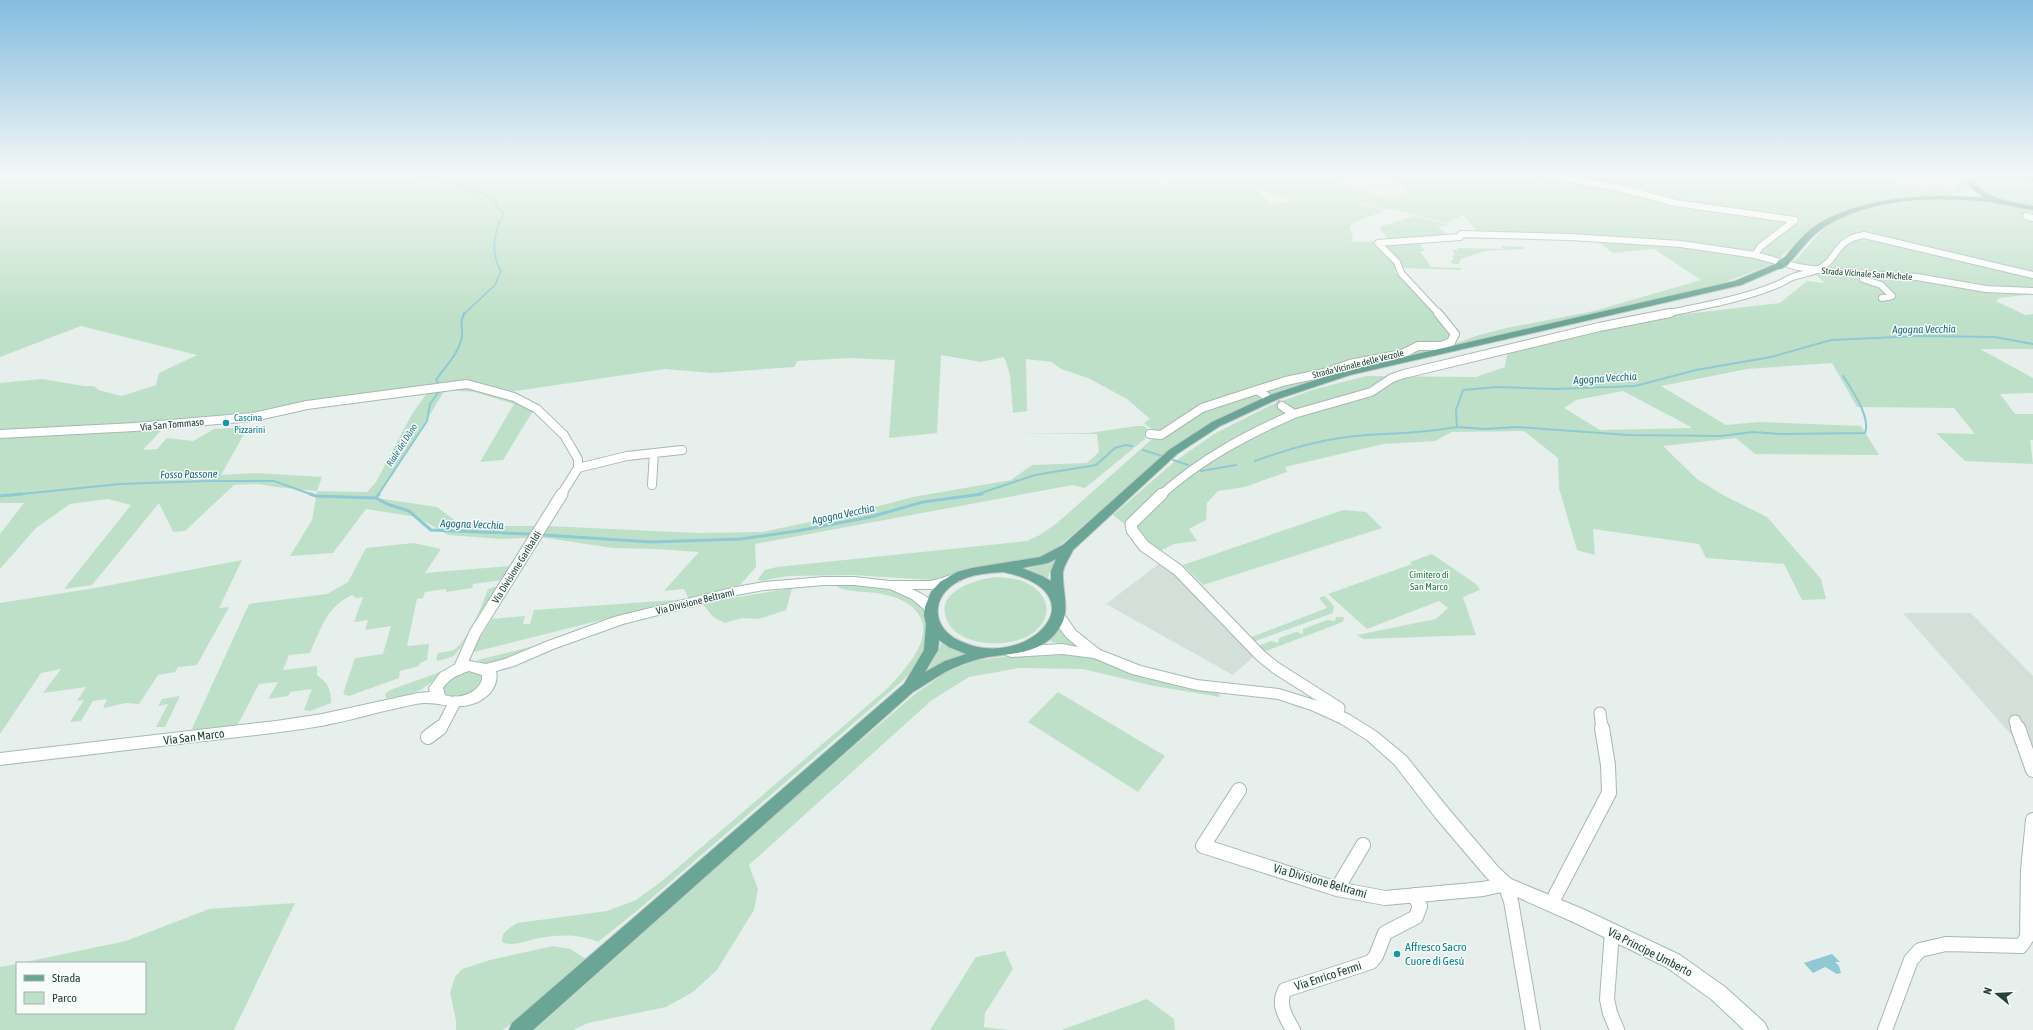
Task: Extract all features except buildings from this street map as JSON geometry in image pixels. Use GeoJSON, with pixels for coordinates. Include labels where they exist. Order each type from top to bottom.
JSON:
{"type":"FeatureCollection","features":[{"type":"Feature","properties":{"kind":"main road"},"geometry":{"type":"LineString","coordinates":[[908,688],[931,650],[933,623],[930,607],[935,596],[943,586],[955,578],[970,572],[1003,568],[1044,560],[1067,548],[1173,452],[1216,424],[1274,397],[1347,373],[1738,283],[1783,263],[1810,235],[1820,227],[1833,221]]}},
{"type":"Feature","properties":{"kind":"main road"},"geometry":{"type":"LineString","coordinates":[[933,623],[940,634],[952,643],[968,650],[986,653],[1010,652],[1028,646],[1043,638],[1053,628],[1058,616],[1057,571],[1067,548]]}},
{"type":"Feature","properties":{"kind":"main road"},"geometry":{"type":"LineString","coordinates":[[1003,568],[1021,572],[1037,578],[1049,587],[1057,599]]}},
{"type":"Feature","properties":{"kind":"main road"},"geometry":{"type":"LineString","coordinates":[[519,1030],[908,688],[950,664],[986,653]]}},
{"type":"Feature","properties":{"kind":"street"},"geometry":{"type":"LineString","coordinates":[[1755,255],[1760,247],[1794,221]]}},
{"type":"Feature","properties":{"kind":"street","name":"Strada Vicinale delle Verzole"},"geometry":{"type":"LineString","coordinates":[[1257,390],[1292,379],[1328,372],[1350,364],[1402,354],[1418,346],[1442,346],[1452,342],[1455,334],[1446,321],[1401,273],[1397,262],[1378,243],[1460,237],[1461,234],[1525,235],[1681,244],[1755,255]]}},
{"type":"Feature","properties":{"kind":"street"},"geometry":{"type":"LineString","coordinates":[[1338,716],[1339,708],[1276,668],[1261,656],[1178,570],[1144,546],[1132,530],[1131,524],[1135,519],[1184,475],[1224,448],[1261,428],[1294,414],[1371,392],[1392,378],[1404,374],[1599,327],[1728,301],[1775,286],[1792,277],[1818,270],[1826,264],[1847,239],[1864,235],[2033,274]]}},
{"type":"Feature","properties":{"kind":"street","name":"Strada Vicinale San Michele"},"geometry":{"type":"LineString","coordinates":[[1755,255],[1798,267],[1833,272],[1917,278],[1986,289],[2033,291]]}},
{"type":"Feature","properties":{"kind":"street"},"geometry":{"type":"LineString","coordinates":[[1833,272],[1844,279],[1862,279],[1876,282],[1891,293],[1892,296],[1882,298]]}},
{"type":"Feature","properties":{"kind":"street","name":"Via San Tommaso"},"geometry":{"type":"LineString","coordinates":[[0,434],[135,427],[168,422],[253,417],[307,405],[440,386],[467,384],[495,391],[527,402],[564,435],[578,459],[578,468]]}},
{"type":"Feature","properties":{"kind":"street"},"geometry":{"type":"LineString","coordinates":[[1150,434],[1160,434],[1202,408],[1257,390],[1266,396]]}},
{"type":"Feature","properties":{"kind":"street"},"geometry":{"type":"LineString","coordinates":[[1282,406],[1294,414]]}},
{"type":"Feature","properties":{"kind":"street"},"geometry":{"type":"LineString","coordinates":[[578,468],[627,456],[682,450]]}},
{"type":"Feature","properties":{"kind":"street"},"geometry":{"type":"LineString","coordinates":[[652,485],[654,453]]}},
{"type":"Feature","properties":{"kind":"street","name":"Via Divisione Garibaldi"},"geometry":{"type":"LineString","coordinates":[[459,669],[475,633],[578,468]]}},
{"type":"Feature","properties":{"kind":"street","name":"Via Divisione Beltrami"},"geometry":{"type":"LineString","coordinates":[[488,674],[509,663],[597,627],[736,591],[764,586],[824,581],[854,581],[890,585],[931,585],[955,578]]}},
{"type":"Feature","properties":{"kind":"street","name":"Via Divisione Beltrami"},"geometry":{"type":"LineString","coordinates":[[890,585],[917,596],[930,607]]}},
{"type":"Feature","properties":{"kind":"street"},"geometry":{"type":"LineString","coordinates":[[1058,616],[1071,634],[1096,654]]}},
{"type":"Feature","properties":{"kind":"street"},"geometry":{"type":"LineString","coordinates":[[1010,652],[1062,649],[1096,654],[1137,670],[1168,678],[1197,684],[1279,694],[1316,706],[1338,716],[1372,736],[1400,760],[1446,818],[1505,884],[1511,901],[1533,1030]]}},
{"type":"Feature","properties":{"kind":"street"},"geometry":{"type":"LineString","coordinates":[[473,666],[488,674],[487,687],[470,699],[455,702],[444,701],[438,690],[447,675],[459,669],[473,666]]}},
{"type":"Feature","properties":{"kind":"street","name":"Via San Marco"},"geometry":{"type":"LineString","coordinates":[[0,759],[276,727],[322,720],[418,698],[438,690]]}},
{"type":"Feature","properties":{"kind":"street"},"geometry":{"type":"LineString","coordinates":[[428,737],[443,725],[455,702]]}},
{"type":"Feature","properties":{"kind":"street"},"geometry":{"type":"LineString","coordinates":[[1550,904],[1609,793],[1608,765],[1600,714]]}},
{"type":"Feature","properties":{"kind":"street"},"geometry":{"type":"LineString","coordinates":[[2015,721],[2030,756],[2033,770]]}},
{"type":"Feature","properties":{"kind":"street","name":"Via Divisione Beltrami"},"geometry":{"type":"LineString","coordinates":[[1239,790],[1203,846],[1338,889],[1385,898],[1483,889],[1505,884]]}},
{"type":"Feature","properties":{"kind":"street"},"geometry":{"type":"LineString","coordinates":[[1885,1030],[1911,960],[1920,950],[1946,944],[2021,946],[2030,931],[2028,870],[2033,820]]}},
{"type":"Feature","properties":{"kind":"street"},"geometry":{"type":"LineString","coordinates":[[1338,889],[1363,845]]}},
{"type":"Feature","properties":{"kind":"street","name":"Via Principe Umberto"},"geometry":{"type":"LineString","coordinates":[[1505,884],[1673,961],[1696,975],[1758,1030]]}},
{"type":"Feature","properties":{"kind":"street","name":"Via Enrico Fermi"},"geometry":{"type":"LineString","coordinates":[[1293,1030],[1281,1005],[1281,996],[1285,990],[1371,962],[1377,957],[1382,936],[1386,932],[1416,917],[1420,906],[1414,895]]}},
{"type":"Feature","properties":{"kind":"street"},"geometry":{"type":"LineString","coordinates":[[1612,932],[1607,999],[1610,1013],[1617,1030]]}},
{"type":"Feature","properties":{"kind":"shaded area"},"geometry":{"type":"Polygon","coordinates":[[[1168,557],[1261,650],[1233,675],[1106,604],[1168,557]]]}},
{"type":"Feature","properties":{"kind":"shaded area"},"geometry":{"type":"Polygon","coordinates":[[[1903,613],[1971,613],[2033,676],[2033,759],[1903,613]]]}},
{"type":"Feature","properties":{"kind":"green space"},"geometry":{"type":"Polygon","coordinates":[[[0,221],[1357,221],[1350,227],[1353,240],[1350,242],[1389,241],[1379,227],[1398,221],[1435,221],[1447,224],[1448,226],[1437,226],[1449,235],[1416,240],[1425,251],[1420,251],[1431,267],[1460,268],[1462,270],[1402,268],[1394,271],[1435,314],[1450,334],[1445,342],[1409,344],[1413,346],[1408,350],[1337,365],[1202,406],[1168,424],[1159,432],[1155,432],[1144,423],[1150,419],[1127,399],[1088,378],[1061,369],[1052,362],[1026,359],[1027,411],[1013,413],[1010,375],[1003,357],[981,362],[941,355],[937,433],[889,438],[895,360],[849,358],[797,361],[794,367],[713,373],[665,369],[509,392],[533,411],[503,460],[480,462],[514,404],[474,392],[445,390],[376,498],[437,507],[457,522],[495,526],[548,526],[697,533],[762,532],[852,513],[913,497],[1011,480],[1032,465],[1087,463],[1099,452],[1097,434],[1013,433],[1089,433],[1136,426],[1144,426],[1148,429],[1145,439],[1085,488],[1073,485],[755,544],[756,567],[740,585],[688,598],[684,589],[664,591],[699,552],[613,548],[540,537],[502,539],[448,535],[417,517],[366,509],[333,553],[290,556],[312,520],[317,491],[259,484],[234,485],[185,531],[173,532],[159,503],[92,585],[64,589],[131,505],[108,499],[70,504],[36,528],[0,569],[0,534],[24,503],[0,503],[0,383],[42,379],[84,386],[94,386],[98,390],[122,396],[156,385],[159,373],[197,355],[81,326],[0,357],[0,221]],[[432,386],[254,416],[167,424],[143,450],[157,449],[167,438],[193,441],[214,429],[248,427],[221,475],[256,473],[322,477],[317,491],[367,492],[376,482],[412,414],[432,386]]]}},
{"type":"Feature","properties":{"kind":"green space"},"geometry":{"type":"Polygon","coordinates":[[[1440,221],[1451,221],[1447,223],[1440,221]]]}},
{"type":"Feature","properties":{"kind":"green space"},"geometry":{"type":"Polygon","coordinates":[[[1468,221],[1789,221],[1767,236],[1751,253],[1632,240],[1504,238],[1467,239],[1465,236],[1480,235],[1468,221]]]}},
{"type":"Feature","properties":{"kind":"green space"},"geometry":{"type":"Polygon","coordinates":[[[1800,221],[1825,221],[1809,231],[1777,260],[1760,253],[1771,241],[1800,221]]]}},
{"type":"Feature","properties":{"kind":"green space"},"geometry":{"type":"Polygon","coordinates":[[[1836,221],[2033,221],[2033,294],[2000,298],[1996,301],[2025,315],[2033,314],[2033,349],[1980,349],[2033,378],[2033,393],[2000,394],[2015,414],[2033,414],[2033,440],[2030,440],[2033,464],[1965,461],[1936,433],[1975,434],[1954,408],[1857,407],[1832,363],[1747,369],[1661,386],[1726,425],[1759,422],[1861,426],[1879,455],[1755,454],[1736,438],[1663,446],[1697,479],[1723,495],[1767,517],[1821,579],[1826,599],[1802,600],[1784,564],[1706,558],[1699,544],[1593,529],[1595,555],[1577,550],[1559,488],[1558,458],[1524,431],[1452,432],[1435,441],[1383,444],[1285,467],[1287,472],[1245,487],[1218,491],[1207,503],[1206,520],[1189,529],[1197,541],[1174,544],[1160,551],[1113,515],[1174,462],[1214,434],[1271,405],[1312,390],[1366,376],[1476,377],[1505,367],[1507,354],[1532,346],[1600,329],[1685,314],[1780,303],[1807,281],[1825,283],[1813,272],[1833,272],[1828,267],[1813,268],[1791,264],[1825,228],[1836,221]],[[1623,391],[1576,400],[1564,408],[1600,430],[1691,428],[1623,391]]]}},
{"type":"Feature","properties":{"kind":"green space"},"geometry":{"type":"Polygon","coordinates":[[[1597,241],[1709,248],[1775,263],[1720,284],[1364,366],[1301,384],[1269,396],[1262,390],[1422,348],[1449,346],[1479,335],[1507,328],[1594,311],[1701,280],[1654,249],[1613,253],[1597,241]]]}},
{"type":"Feature","properties":{"kind":"green space"},"geometry":{"type":"Polygon","coordinates":[[[1501,246],[1523,247],[1524,249],[1485,251],[1461,259],[1459,264],[1453,264],[1451,261],[1454,258],[1452,256],[1455,255],[1453,250],[1458,250],[1457,248],[1503,249],[1501,246]]]}},
{"type":"Feature","properties":{"kind":"green space"},"geometry":{"type":"Polygon","coordinates":[[[1255,392],[1263,397],[1221,417],[1173,448],[1057,548],[1043,556],[1008,565],[978,567],[932,580],[853,575],[787,576],[760,581],[758,579],[765,570],[777,567],[1027,541],[1040,535],[1057,523],[1151,440],[1161,436],[1205,410],[1255,392]]]}},
{"type":"Feature","properties":{"kind":"green space"},"geometry":{"type":"Polygon","coordinates":[[[1343,510],[1366,512],[1382,528],[1203,585],[1183,565],[1343,510]]]}},
{"type":"Feature","properties":{"kind":"green space"},"geometry":{"type":"Polygon","coordinates":[[[414,543],[441,549],[425,573],[511,566],[502,580],[473,584],[472,588],[446,592],[446,589],[425,592],[423,598],[417,599],[407,646],[429,644],[427,660],[420,663],[419,666],[400,671],[399,678],[349,696],[343,694],[355,658],[383,654],[391,626],[365,630],[368,620],[354,622],[363,597],[356,598],[352,595],[336,605],[330,612],[321,627],[310,653],[289,655],[283,670],[317,666],[317,675],[324,681],[329,690],[331,703],[310,711],[304,710],[312,689],[290,692],[288,696],[268,699],[278,682],[259,684],[236,728],[190,733],[249,604],[327,594],[348,582],[366,548],[414,543]]]}},
{"type":"Feature","properties":{"kind":"green space","name":"Cimitero di San Marco"},"geometry":{"type":"Polygon","coordinates":[[[1432,554],[1476,584],[1480,590],[1463,597],[1476,635],[1363,639],[1357,635],[1436,619],[1448,608],[1439,601],[1367,629],[1328,594],[1412,564],[1410,562],[1432,554]]]}},
{"type":"Feature","properties":{"kind":"green space"},"geometry":{"type":"Polygon","coordinates":[[[1058,559],[1050,571],[1047,581],[1025,570],[1050,560],[1058,559]]]}},
{"type":"Feature","properties":{"kind":"green space"},"geometry":{"type":"Polygon","coordinates":[[[242,560],[219,608],[229,607],[197,665],[178,667],[175,672],[158,675],[139,704],[126,703],[103,708],[107,699],[93,701],[81,721],[70,722],[84,700],[77,701],[86,687],[43,693],[61,669],[41,673],[0,734],[0,603],[95,588],[242,560]]]}},
{"type":"Feature","properties":{"kind":"green space"},"geometry":{"type":"Polygon","coordinates":[[[997,577],[1020,580],[1035,588],[1041,594],[1045,601],[1046,615],[1038,629],[1021,639],[999,643],[975,641],[956,632],[949,624],[945,613],[945,604],[950,596],[967,585],[988,578],[997,577]]]}},
{"type":"Feature","properties":{"kind":"green space"},"geometry":{"type":"Polygon","coordinates":[[[857,584],[893,590],[912,597],[921,604],[928,617],[928,634],[920,659],[911,672],[638,910],[598,942],[582,937],[558,936],[534,939],[514,944],[502,942],[504,933],[517,923],[607,911],[636,900],[662,881],[888,688],[916,653],[921,642],[923,632],[922,622],[917,612],[910,605],[901,600],[882,594],[843,589],[837,587],[839,585],[857,584]]]}},
{"type":"Feature","properties":{"kind":"green space"},"geometry":{"type":"Polygon","coordinates":[[[498,586],[454,656],[438,661],[436,659],[438,653],[453,650],[464,640],[474,622],[488,589],[498,586]]]}},
{"type":"Feature","properties":{"kind":"green space"},"geometry":{"type":"Polygon","coordinates":[[[792,588],[786,610],[759,619],[742,618],[725,623],[713,617],[702,603],[792,588]]]}},
{"type":"Feature","properties":{"kind":"green space"},"geometry":{"type":"Polygon","coordinates":[[[1325,596],[1334,606],[1333,613],[1253,642],[1249,638],[1327,608],[1319,598],[1325,596]]]}},
{"type":"Feature","properties":{"kind":"green space"},"geometry":{"type":"Polygon","coordinates":[[[683,599],[470,653],[492,619],[525,616],[523,624],[530,624],[534,610],[683,599]]]}},
{"type":"Feature","properties":{"kind":"green space"},"geometry":{"type":"Polygon","coordinates":[[[1336,617],[1344,617],[1343,622],[1263,652],[1258,646],[1271,641],[1278,643],[1279,638],[1296,632],[1303,634],[1303,629],[1327,620],[1335,621],[1336,617]]]}},
{"type":"Feature","properties":{"kind":"green space"},"geometry":{"type":"Polygon","coordinates":[[[1061,628],[1077,645],[1075,646],[1052,642],[1049,639],[1061,628]]]}},
{"type":"Feature","properties":{"kind":"green space"},"geometry":{"type":"Polygon","coordinates":[[[943,640],[968,653],[929,669],[930,667],[943,640]]]}},
{"type":"Feature","properties":{"kind":"green space"},"geometry":{"type":"Polygon","coordinates":[[[534,646],[535,649],[498,663],[484,663],[477,660],[534,646]]]}},
{"type":"Feature","properties":{"kind":"green space"},"geometry":{"type":"Polygon","coordinates":[[[1028,653],[1081,654],[1145,678],[1193,689],[1218,692],[1220,697],[1154,686],[1083,669],[1019,668],[969,677],[932,700],[749,865],[758,889],[754,910],[717,970],[693,992],[666,1007],[588,1023],[573,1030],[535,1030],[794,798],[915,694],[945,673],[974,661],[1028,653]]]}},
{"type":"Feature","properties":{"kind":"green space"},"geometry":{"type":"Polygon","coordinates":[[[446,670],[432,682],[412,694],[386,698],[385,694],[390,690],[446,670]]]}},
{"type":"Feature","properties":{"kind":"green space"},"geometry":{"type":"Polygon","coordinates":[[[468,670],[483,674],[483,683],[471,693],[466,695],[457,697],[446,694],[443,688],[447,680],[468,670]]]}},
{"type":"Feature","properties":{"kind":"green space"},"geometry":{"type":"Polygon","coordinates":[[[1058,692],[1165,756],[1138,792],[1028,722],[1058,692]]]}},
{"type":"Feature","properties":{"kind":"green space"},"geometry":{"type":"Polygon","coordinates":[[[180,696],[165,727],[156,727],[168,704],[158,706],[162,699],[180,696]]]}},
{"type":"Feature","properties":{"kind":"green space"},"geometry":{"type":"Polygon","coordinates":[[[295,903],[234,1030],[0,1030],[0,967],[16,964],[16,1014],[146,1014],[146,962],[26,962],[126,941],[209,909],[295,903]]]}},
{"type":"Feature","properties":{"kind":"green space"},"geometry":{"type":"Polygon","coordinates":[[[553,946],[570,949],[588,960],[503,1030],[456,1030],[456,1020],[450,993],[455,977],[462,969],[490,960],[553,946]]]}},
{"type":"Feature","properties":{"kind":"green space"},"geometry":{"type":"Polygon","coordinates":[[[1005,951],[1013,969],[985,1013],[984,1027],[1008,1030],[930,1030],[976,957],[1005,951]]]}},
{"type":"Feature","properties":{"kind":"green space"},"geometry":{"type":"Polygon","coordinates":[[[1147,999],[1174,1019],[1175,1030],[1061,1030],[1147,999]]]}},
{"type":"Feature","properties":{"kind":"water"},"geometry":{"type":"Polygon","coordinates":[[[1832,954],[1840,962],[1835,962],[1839,966],[1841,973],[1837,974],[1825,967],[1813,973],[1804,963],[1832,954]]]}},
{"type":"Feature","properties":{"kind":"waterway","name":"Riale del Dűno"},"geometry":{"type":"LineString","coordinates":[[464,314],[495,285],[501,271],[495,257],[494,249],[496,235],[501,221]]}},
{"type":"Feature","properties":{"kind":"waterway","name":"Riale del Dűno"},"geometry":{"type":"LineString","coordinates":[[441,386],[436,380],[458,349],[462,337],[461,323],[464,313]]}},
{"type":"Feature","properties":{"kind":"waterway","name":"Agogna Vecchia"},"geometry":{"type":"LineString","coordinates":[[1457,427],[1456,410],[1463,390],[1498,387],[1555,389],[1635,386],[1696,370],[1771,357],[1831,340],[1919,336],[1995,337],[2033,344]]}},
{"type":"Feature","properties":{"kind":"waterway"},"geometry":{"type":"LineString","coordinates":[[1457,427],[1485,429],[1516,427],[1628,435],[1721,436],[1753,432],[1781,434],[1865,433],[1865,419],[1860,404],[1843,376]]}},
{"type":"Feature","properties":{"kind":"waterway","name":"Riale del Dűno"},"geometry":{"type":"LineString","coordinates":[[378,495],[427,421],[430,404],[440,390]]}},
{"type":"Feature","properties":{"kind":"waterway","name":"Agogna Vecchia"},"geometry":{"type":"LineString","coordinates":[[1255,461],[1300,446],[1323,441],[1347,437],[1429,431],[1457,427]]}},
{"type":"Feature","properties":{"kind":"waterway","name":"Agogna Vecchia"},"geometry":{"type":"LineString","coordinates":[[975,495],[1035,475],[1096,465],[1115,448],[1126,445],[1132,446]]}},
{"type":"Feature","properties":{"kind":"waterway","name":"Agogna Vecchia"},"geometry":{"type":"LineString","coordinates":[[1143,450],[1162,456]]}},
{"type":"Feature","properties":{"kind":"waterway","name":"Agogna Vecchia"},"geometry":{"type":"LineString","coordinates":[[1173,460],[1188,465]]}},
{"type":"Feature","properties":{"kind":"waterway","name":"Agogna Vecchia"},"geometry":{"type":"LineString","coordinates":[[1201,471],[1236,465]]}},
{"type":"Feature","properties":{"kind":"waterway","name":"Fosso Passone"},"geometry":{"type":"LineString","coordinates":[[20,494],[120,484],[208,481],[274,481],[313,495]]}},
{"type":"Feature","properties":{"kind":"waterway","name":"Fosso Passone"},"geometry":{"type":"LineString","coordinates":[[0,496],[20,494]]}},
{"type":"Feature","properties":{"kind":"waterway","name":"Fosso Passone"},"geometry":{"type":"LineString","coordinates":[[12,495],[20,494]]}},
{"type":"Feature","properties":{"kind":"waterway","name":"Riale del Dűno"},"geometry":{"type":"LineString","coordinates":[[376,498],[379,494]]}},
{"type":"Feature","properties":{"kind":"waterway","name":"Agogna Vecchia"},"geometry":{"type":"LineString","coordinates":[[975,495],[982,494]]}},
{"type":"Feature","properties":{"kind":"waterway","name":"Fosso Passone"},"geometry":{"type":"LineString","coordinates":[[313,495],[376,498]]}},
{"type":"Feature","properties":{"kind":"waterway","name":"Agogna Vecchia"},"geometry":{"type":"LineString","coordinates":[[544,535],[651,542],[741,539],[797,531],[870,517],[923,502],[975,495]]}},
{"type":"Feature","properties":{"kind":"waterway","name":"Agogna Vecchia"},"geometry":{"type":"LineString","coordinates":[[376,498],[387,504],[409,511],[431,530],[529,534]]}},
{"type":"Feature","properties":{"kind":"tunnel"},"geometry":{"type":"LineString","coordinates":[[1266,396],[1282,406]]}},
{"type":"Feature","properties":{"kind":"place","name":"Cascina Pizzarini"},"geometry":{"type":"Point","coordinates":[226,423]}},
{"type":"Feature","properties":{"kind":"place","name":"Affresco Sacro Cuore di Gesù"},"geometry":{"type":"Point","coordinates":[1397,954]}}]}
